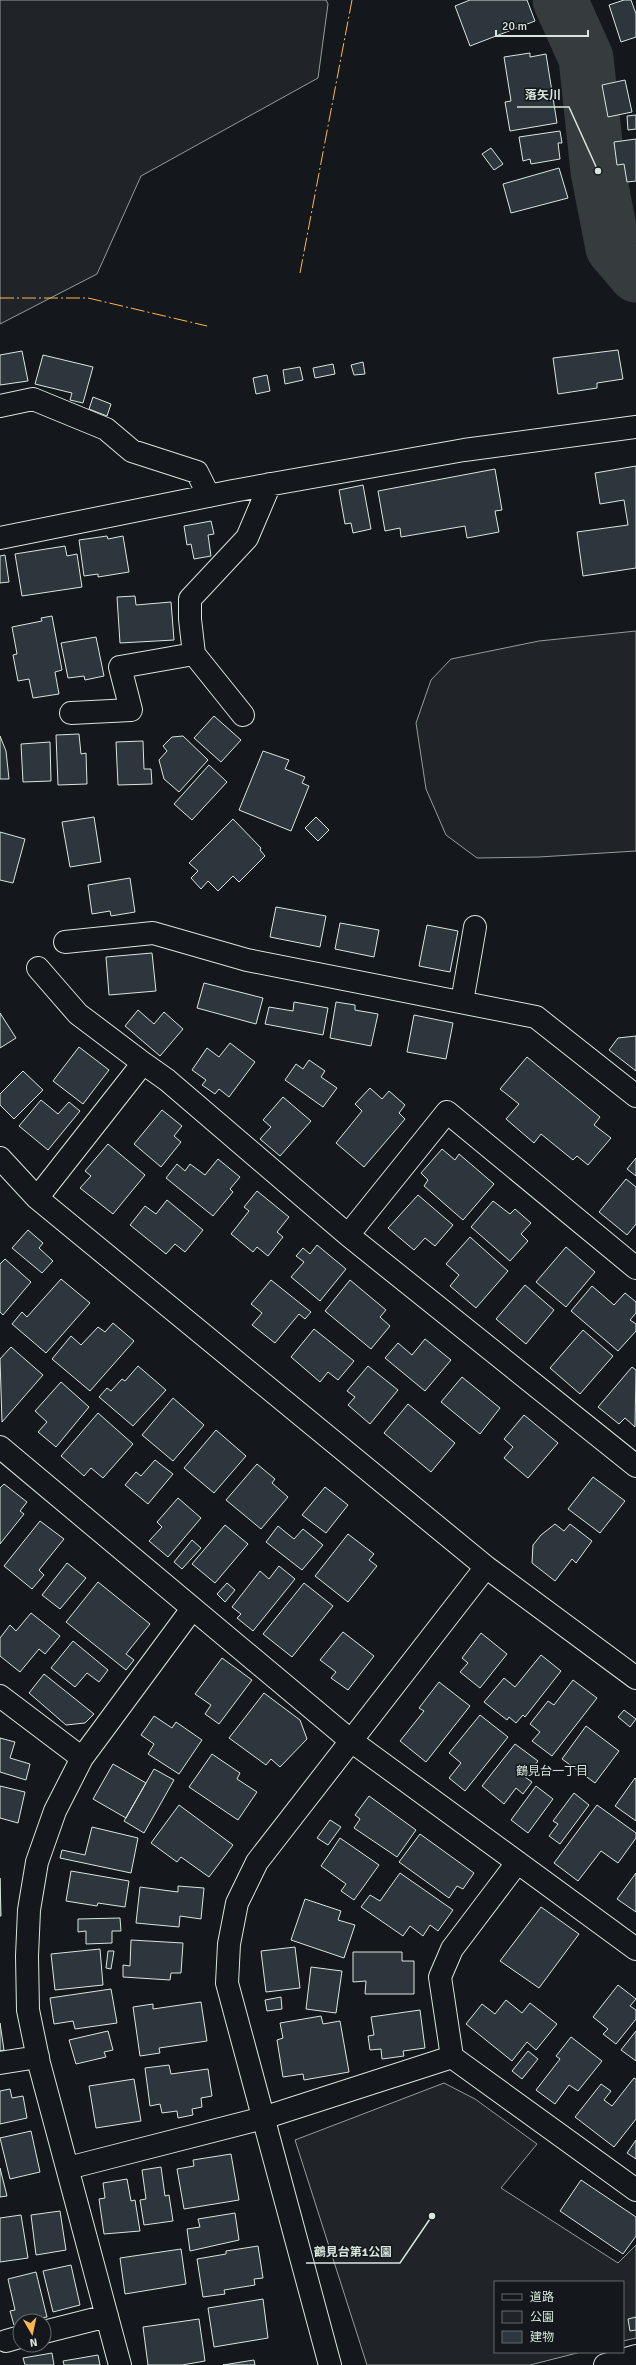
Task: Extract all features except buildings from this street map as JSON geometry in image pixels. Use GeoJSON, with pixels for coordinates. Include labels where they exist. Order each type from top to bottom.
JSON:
{"type":"FeatureCollection","features":[{"type":"Feature","properties":{"kind":"street"},"geometry":{"type":"LineString","coordinates":[[0,406],[33,399],[106,429],[132,451],[197,472],[209,496]]}},
{"type":"Feature","properties":{"kind":"street"},"geometry":{"type":"LineString","coordinates":[[0,538],[270,484],[464,450],[636,427]]}},
{"type":"Feature","properties":{"kind":"street"},"geometry":{"type":"LineString","coordinates":[[243,715],[194,654],[190,620],[190,599],[247,538],[270,484]]}},
{"type":"Feature","properties":{"kind":"street"},"geometry":{"type":"LineString","coordinates":[[70,712],[131,710],[120,667],[194,654]]}},
{"type":"Feature","properties":{"kind":"street"},"geometry":{"type":"LineString","coordinates":[[462,1002],[475,927]]}},
{"type":"Feature","properties":{"kind":"street"},"geometry":{"type":"LineString","coordinates":[[65,942],[152,933],[247,960],[536,1017],[636,1096]]}},
{"type":"Feature","properties":{"kind":"street"},"geometry":{"type":"LineString","coordinates":[[38,968],[78,1014],[167,1080],[348,1235],[636,1466]]}},
{"type":"Feature","properties":{"kind":"street"},"geometry":{"type":"LineString","coordinates":[[37,1198],[143,1063]]}},
{"type":"Feature","properties":{"kind":"street"},"geometry":{"type":"LineString","coordinates":[[348,1235],[447,1112],[636,1268]]}},
{"type":"Feature","properties":{"kind":"street"},"geometry":{"type":"LineString","coordinates":[[0,1158],[37,1198],[486,1567],[636,1678]]}},
{"type":"Feature","properties":{"kind":"street"},"geometry":{"type":"LineString","coordinates":[[0,1447],[350,1740],[517,1863],[636,1948]]}},
{"type":"Feature","properties":{"kind":"street"},"geometry":{"type":"LineString","coordinates":[[330,2365],[227,1983],[229,1944],[237,1903],[256,1862],[486,1567]]}},
{"type":"Feature","properties":{"kind":"street"},"geometry":{"type":"LineString","coordinates":[[120,2365],[38,2056],[28,2010],[26,1956],[29,1910],[36,1862],[55,1811],[82,1758],[192,1609]]}},
{"type":"Feature","properties":{"kind":"street"},"geometry":{"type":"LineString","coordinates":[[0,1696],[82,1758]]}},
{"type":"Feature","properties":{"kind":"street"},"geometry":{"type":"LineString","coordinates":[[517,1863],[452,1949],[440,1977],[452,2057],[636,2190]]}},
{"type":"Feature","properties":{"kind":"street"},"geometry":{"type":"LineString","coordinates":[[0,2063],[38,2056]]}},
{"type":"Feature","properties":{"kind":"street"},"geometry":{"type":"LineString","coordinates":[[68,2168],[264,2118],[452,2057]]}},
{"type":"Feature","properties":{"kind":"street"},"geometry":{"type":"LineString","coordinates":[[52,2330],[107,2316]]}},
{"type":"Feature","properties":{"kind":"street"},"geometry":{"type":"LineString","coordinates":[[605,2365],[636,2356]]}},
{"type":"Feature","properties":{"kind":"green space"},"geometry":{"type":"Polygon","coordinates":[[[0,0],[326,0],[328,4],[318,78],[141,176],[97,274],[0,324],[0,0]]]}},
{"type":"Feature","properties":{"kind":"green space"},"geometry":{"type":"Polygon","coordinates":[[[636,631],[636,851],[539,857],[477,858],[446,835],[426,789],[416,723],[431,680],[451,659],[539,641],[636,631]]]}},
{"type":"Feature","properties":{"kind":"green space"},"geometry":{"type":"Polygon","coordinates":[[[444,2083],[475,2099],[537,2144],[501,2188],[618,2263],[636,2245],[636,2338],[624,2341],[624,2281],[494,2281],[494,2353],[577,2353],[530,2365],[367,2365],[295,2140],[444,2083]]]}},
{"type":"Feature","properties":{"kind":"waterway"},"geometry":{"type":"LineString","coordinates":[[560,0],[586,58],[598,171],[613,248],[636,275]]}},
{"type":"Feature","properties":{"kind":"power"},"geometry":{"type":"LineString","coordinates":[[300,273],[352,0]]}},
{"type":"Feature","properties":{"kind":"power"},"geometry":{"type":"LineString","coordinates":[[0,298],[88,298],[207,326]]}},
{"type":"Feature","properties":{"kind":"place","name":"落矢川"},"geometry":{"type":"Point","coordinates":[598,171]}},
{"type":"Feature","properties":{"kind":"place","name":"鶴見台第1公園"},"geometry":{"type":"Point","coordinates":[432,2216]}},
{"type":"Feature","properties":{"kind":"district","name":"鶴見台一丁目"},"geometry":{"type":"Point","coordinates":[552,1771]}}]}
